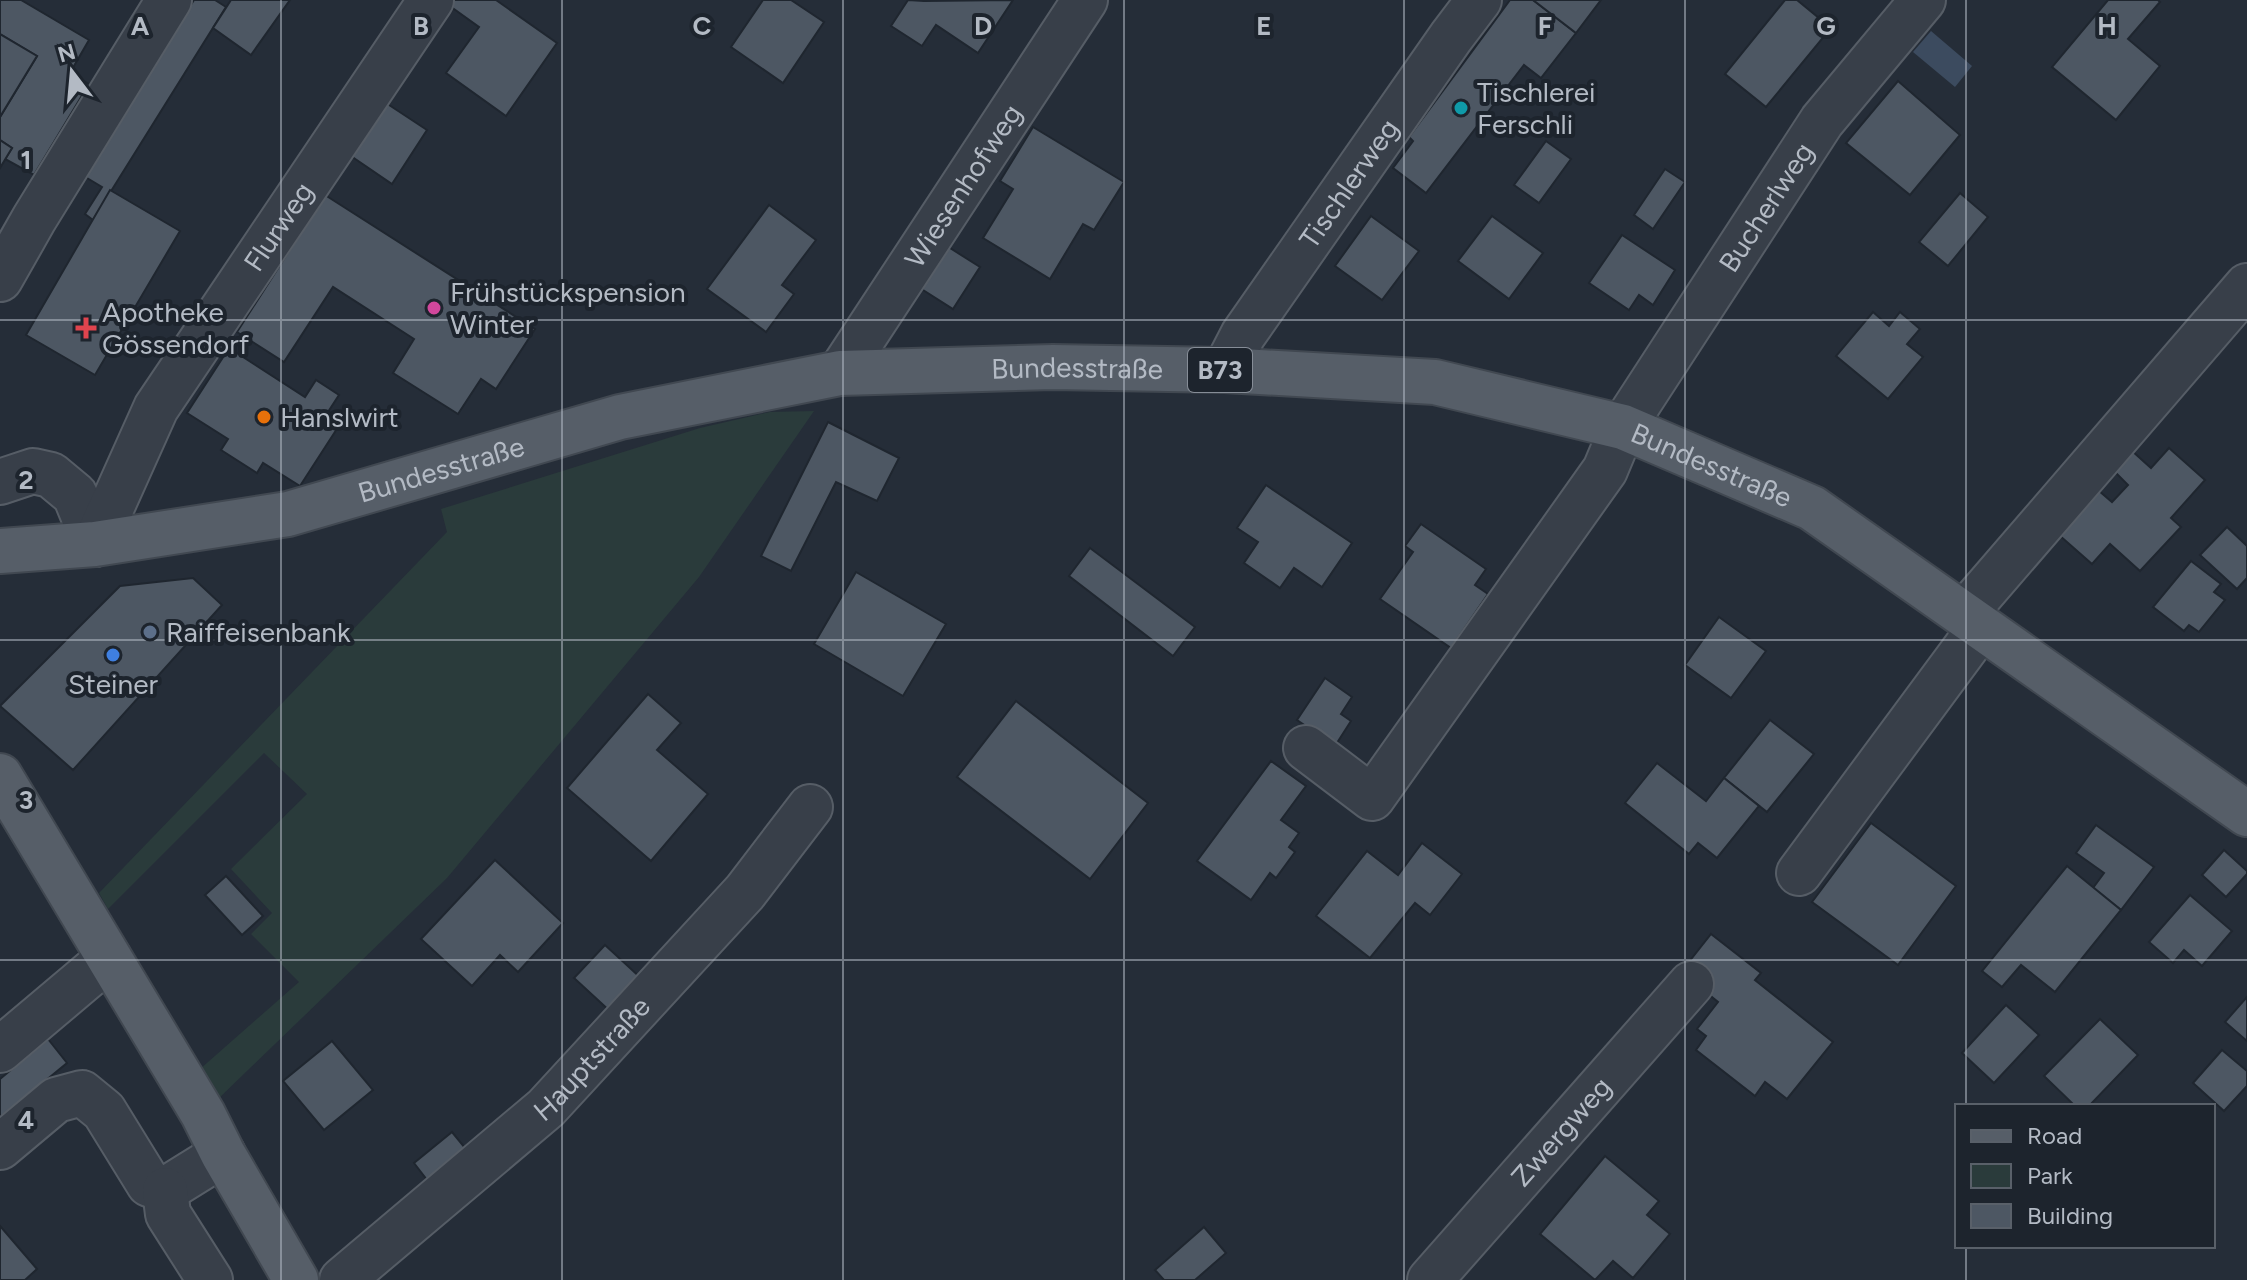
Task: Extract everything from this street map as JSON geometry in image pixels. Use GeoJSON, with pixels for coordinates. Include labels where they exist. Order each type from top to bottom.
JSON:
{"type":"FeatureCollection","features":[{"type":"Feature","properties":{"kind":"main road","name":"Bundesstraße"},"geometry":{"type":"LineString","coordinates":[[0,551],[95,544],[288,514],[620,417],[840,373],[1053,367],[1225,370],[1435,382],[1623,427],[1812,508],[2247,814]]}},
{"type":"Feature","properties":{"kind":"main road"},"geometry":{"type":"LineString","coordinates":[[0,776],[203,1114],[296,1280]]}},
{"type":"Feature","properties":{"kind":"street"},"geometry":{"type":"LineString","coordinates":[[0,279],[169,0]]}},
{"type":"Feature","properties":{"kind":"street","name":"Flurweg"},"geometry":{"type":"LineString","coordinates":[[95,544],[156,408],[431,0]]}},
{"type":"Feature","properties":{"kind":"street","name":"Wiesenhofweg"},"geometry":{"type":"LineString","coordinates":[[840,373],[1085,0]]}},
{"type":"Feature","properties":{"kind":"street","name":"Tischlerweg"},"geometry":{"type":"LineString","coordinates":[[1225,370],[1243,335],[1479,0]]}},
{"type":"Feature","properties":{"kind":"street","name":"Bucherlweg"},"geometry":{"type":"LineString","coordinates":[[1306,748],[1372,798],[1605,470],[1623,427],[1822,121],[1923,0]]}},
{"type":"Feature","properties":{"kind":"street"},"geometry":{"type":"LineString","coordinates":[[1799,873],[1972,621],[2247,286]]}},
{"type":"Feature","properties":{"kind":"street"},"geometry":{"type":"LineString","coordinates":[[0,482],[33,471],[51,475],[75,495],[95,544]]}},
{"type":"Feature","properties":{"kind":"street","name":"Hauptstraße"},"geometry":{"type":"LineString","coordinates":[[342,1280],[546,1108],[745,892],[810,807]]}},
{"type":"Feature","properties":{"kind":"street"},"geometry":{"type":"LineString","coordinates":[[0,1050],[109,958]]}},
{"type":"Feature","properties":{"kind":"street","name":"Zwergweg"},"geometry":{"type":"LineString","coordinates":[[1430,1280],[1691,984]]}},
{"type":"Feature","properties":{"kind":"street"},"geometry":{"type":"LineString","coordinates":[[0,1147],[56,1100],[82,1093],[104,1111],[149,1184],[165,1190]]}},
{"type":"Feature","properties":{"kind":"street"},"geometry":{"type":"LineString","coordinates":[[165,1190],[223,1154]]}},
{"type":"Feature","properties":{"kind":"street"},"geometry":{"type":"LineString","coordinates":[[165,1190],[168,1214],[210,1280]]}},
{"type":"Feature","properties":{"kind":"green space"},"geometry":{"type":"Polygon","coordinates":[[[814,411],[699,577],[447,878],[217,1100],[199,1070],[299,982],[251,934],[272,913],[231,869],[307,794],[264,753],[108,909],[99,893],[447,532],[441,509],[700,428],[770,412],[814,411]]]}},
{"type":"Feature","properties":{"kind":"water"},"geometry":{"type":"Polygon","coordinates":[[[1931,31],[1972,66],[1955,87],[1913,52],[1931,31]]]}},
{"type":"Feature","properties":{"kind":"building"},"geometry":{"type":"Polygon","coordinates":[[[0,0],[21,0],[89,40],[70,73],[89,84],[34,175],[5,159],[12,148],[0,140],[0,117],[37,56],[0,34],[0,0]]]}},
{"type":"Feature","properties":{"kind":"building"},"geometry":{"type":"Polygon","coordinates":[[[194,0],[215,0],[226,7],[93,220],[85,214],[102,187],[82,175],[194,0]]]}},
{"type":"Feature","properties":{"kind":"building"},"geometry":{"type":"Polygon","coordinates":[[[231,0],[290,0],[251,55],[213,28],[231,0]]]}},
{"type":"Feature","properties":{"kind":"building"},"geometry":{"type":"Polygon","coordinates":[[[450,0],[496,0],[557,43],[506,116],[446,73],[479,27],[447,4],[450,0]]]}},
{"type":"Feature","properties":{"kind":"building"},"geometry":{"type":"Polygon","coordinates":[[[763,0],[791,0],[824,22],[783,83],[731,47],[763,0]]]}},
{"type":"Feature","properties":{"kind":"building"},"geometry":{"type":"Polygon","coordinates":[[[908,0],[1013,0],[978,53],[936,25],[922,46],[891,26],[908,0]]]}},
{"type":"Feature","properties":{"kind":"building","name":"Tischlerei Ferschli"},"geometry":{"type":"Polygon","coordinates":[[[1510,0],[1533,0],[1576,33],[1541,78],[1524,65],[1426,193],[1393,168],[1413,141],[1409,137],[1510,0]]]}},
{"type":"Feature","properties":{"kind":"building"},"geometry":{"type":"Polygon","coordinates":[[[1533,0],[1601,0],[1576,33],[1533,0]]]}},
{"type":"Feature","properties":{"kind":"building"},"geometry":{"type":"Polygon","coordinates":[[[1785,0],[1797,0],[1831,28],[1766,107],[1725,74],[1785,0]]]}},
{"type":"Feature","properties":{"kind":"building"},"geometry":{"type":"Polygon","coordinates":[[[2108,0],[2160,2],[2128,39],[2160,66],[2116,120],[2052,67],[2108,0]]]}},
{"type":"Feature","properties":{"kind":"building"},"geometry":{"type":"Polygon","coordinates":[[[0,34],[37,56],[0,117],[0,34]]]}},
{"type":"Feature","properties":{"kind":"building"},"geometry":{"type":"Polygon","coordinates":[[[1898,81],[1960,135],[1910,195],[1846,143],[1898,81]]]}},
{"type":"Feature","properties":{"kind":"building"},"geometry":{"type":"Polygon","coordinates":[[[383,101],[427,130],[392,184],[348,154],[383,101]]]}},
{"type":"Feature","properties":{"kind":"building"},"geometry":{"type":"Polygon","coordinates":[[[1033,127],[1124,182],[1094,230],[1083,224],[1050,279],[983,238],[1013,189],[1000,181],[1033,127]]]}},
{"type":"Feature","properties":{"kind":"building"},"geometry":{"type":"Polygon","coordinates":[[[0,140],[12,148],[0,168],[0,140]]]}},
{"type":"Feature","properties":{"kind":"building"},"geometry":{"type":"Polygon","coordinates":[[[1546,141],[1571,159],[1539,203],[1514,185],[1546,141]]]}},
{"type":"Feature","properties":{"kind":"building"},"geometry":{"type":"Polygon","coordinates":[[[1665,169],[1685,182],[1653,229],[1634,215],[1665,169]]]}},
{"type":"Feature","properties":{"kind":"building"},"geometry":{"type":"Polygon","coordinates":[[[110,190],[180,231],[95,375],[26,335],[110,190]]]}},
{"type":"Feature","properties":{"kind":"building"},"geometry":{"type":"Polygon","coordinates":[[[1960,193],[1988,217],[1948,266],[1919,242],[1960,193]]]}},
{"type":"Feature","properties":{"kind":"building","name":"Frühstückspension Winter"},"geometry":{"type":"Polygon","coordinates":[[[325,195],[535,329],[496,389],[481,379],[458,414],[393,373],[414,339],[333,287],[284,362],[237,332],[325,195]]]}},
{"type":"Feature","properties":{"kind":"building"},"geometry":{"type":"Polygon","coordinates":[[[769,205],[816,240],[782,285],[794,294],[766,332],[707,289],[769,205]]]}},
{"type":"Feature","properties":{"kind":"building"},"geometry":{"type":"Polygon","coordinates":[[[1371,216],[1419,251],[1382,300],[1335,266],[1371,216]]]}},
{"type":"Feature","properties":{"kind":"building"},"geometry":{"type":"Polygon","coordinates":[[[1492,216],[1543,253],[1509,299],[1458,261],[1492,216]]]}},
{"type":"Feature","properties":{"kind":"building"},"geometry":{"type":"Polygon","coordinates":[[[1622,235],[1675,270],[1653,305],[1639,295],[1629,310],[1589,283],[1622,235]]]}},
{"type":"Feature","properties":{"kind":"building"},"geometry":{"type":"Polygon","coordinates":[[[939,241],[980,267],[953,309],[912,283],[939,241]]]}},
{"type":"Feature","properties":{"kind":"building"},"geometry":{"type":"Polygon","coordinates":[[[1873,312],[1889,326],[1900,312],[1920,329],[1907,344],[1923,357],[1888,399],[1836,356],[1873,312]]]}},
{"type":"Feature","properties":{"kind":"building","name":"Hanslwirt"},"geometry":{"type":"Polygon","coordinates":[[[229,348],[305,397],[316,380],[339,395],[328,412],[342,421],[300,486],[263,463],[257,473],[221,450],[228,439],[187,413],[229,348]]]}},
{"type":"Feature","properties":{"kind":"building"},"geometry":{"type":"Polygon","coordinates":[[[828,422],[899,458],[877,501],[836,482],[791,571],[761,556],[828,422]]]}},
{"type":"Feature","properties":{"kind":"building"},"geometry":{"type":"Polygon","coordinates":[[[2169,448],[2205,480],[2171,518],[2181,527],[2140,571],[2110,544],[2092,564],[2051,528],[2091,484],[2112,502],[2128,485],[2113,470],[2131,450],[2151,468],[2169,448]]]}},
{"type":"Feature","properties":{"kind":"building"},"geometry":{"type":"Polygon","coordinates":[[[1266,485],[1352,543],[1322,587],[1294,568],[1280,588],[1244,563],[1258,542],[1237,528],[1266,485]]]}},
{"type":"Feature","properties":{"kind":"building"},"geometry":{"type":"Polygon","coordinates":[[[1421,524],[1486,569],[1475,585],[1488,594],[1451,648],[1380,599],[1413,552],[1405,546],[1421,524]]]}},
{"type":"Feature","properties":{"kind":"building"},"geometry":{"type":"Polygon","coordinates":[[[2227,527],[2247,546],[2247,578],[2237,589],[2200,555],[2227,527]]]}},
{"type":"Feature","properties":{"kind":"building"},"geometry":{"type":"Polygon","coordinates":[[[1090,548],[1195,627],[1173,656],[1069,576],[1090,548]]]}},
{"type":"Feature","properties":{"kind":"building"},"geometry":{"type":"Polygon","coordinates":[[[2191,561],[2221,584],[2214,592],[2225,600],[2199,632],[2189,625],[2184,631],[2153,607],[2191,561]]]}},
{"type":"Feature","properties":{"kind":"building"},"geometry":{"type":"Polygon","coordinates":[[[856,572],[946,624],[903,696],[814,644],[856,572]]]}},
{"type":"Feature","properties":{"kind":"building","name":"Steiner"},"geometry":{"type":"Polygon","coordinates":[[[193,578],[222,605],[73,770],[0,706],[120,586],[193,578]]]}},
{"type":"Feature","properties":{"kind":"building"},"geometry":{"type":"Polygon","coordinates":[[[1719,617],[1766,651],[1731,698],[1685,665],[1719,617]]]}},
{"type":"Feature","properties":{"kind":"building"},"geometry":{"type":"Polygon","coordinates":[[[1325,678],[1352,697],[1341,714],[1351,721],[1335,746],[1297,720],[1325,678]]]}},
{"type":"Feature","properties":{"kind":"building"},"geometry":{"type":"Polygon","coordinates":[[[648,694],[681,723],[657,750],[708,794],[651,861],[567,788],[648,694]]]}},
{"type":"Feature","properties":{"kind":"building"},"geometry":{"type":"Polygon","coordinates":[[[1016,701],[1148,803],[1090,879],[957,777],[1016,701]]]}},
{"type":"Feature","properties":{"kind":"building"},"geometry":{"type":"Polygon","coordinates":[[[1770,720],[1814,754],[1767,812],[1724,778],[1770,720]]]}},
{"type":"Feature","properties":{"kind":"building"},"geometry":{"type":"Polygon","coordinates":[[[1271,761],[1306,786],[1281,820],[1299,833],[1289,847],[1295,852],[1276,878],[1270,873],[1251,900],[1197,861],[1271,761]]]}},
{"type":"Feature","properties":{"kind":"building"},"geometry":{"type":"Polygon","coordinates":[[[1657,763],[1706,801],[1724,778],[1759,806],[1717,858],[1698,843],[1689,854],[1625,803],[1657,763]]]}},
{"type":"Feature","properties":{"kind":"building"},"geometry":{"type":"Polygon","coordinates":[[[1871,823],[1956,886],[1898,965],[1812,902],[1871,823]]]}},
{"type":"Feature","properties":{"kind":"building"},"geometry":{"type":"Polygon","coordinates":[[[2096,825],[2154,867],[2121,910],[2093,888],[2104,873],[2076,853],[2096,825]]]}},
{"type":"Feature","properties":{"kind":"building"},"geometry":{"type":"Polygon","coordinates":[[[1422,843],[1462,874],[1430,915],[1415,903],[1370,958],[1316,916],[1367,851],[1398,875],[1422,843]]]}},
{"type":"Feature","properties":{"kind":"building"},"geometry":{"type":"Polygon","coordinates":[[[2224,850],[2247,871],[2226,897],[2202,875],[2224,850]]]}},
{"type":"Feature","properties":{"kind":"building"},"geometry":{"type":"Polygon","coordinates":[[[495,860],[563,923],[518,972],[500,955],[472,986],[421,939],[495,860]]]}},
{"type":"Feature","properties":{"kind":"building"},"geometry":{"type":"Polygon","coordinates":[[[2067,866],[2121,910],[2055,992],[2021,965],[2002,987],[1982,971],[2067,866]]]}},
{"type":"Feature","properties":{"kind":"building"},"geometry":{"type":"Polygon","coordinates":[[[226,876],[263,916],[242,935],[205,895],[226,876]]]}},
{"type":"Feature","properties":{"kind":"building"},"geometry":{"type":"Polygon","coordinates":[[[2190,895],[2232,931],[2202,966],[2184,950],[2173,963],[2149,942],[2190,895]]]}},
{"type":"Feature","properties":{"kind":"building"},"geometry":{"type":"Polygon","coordinates":[[[1711,934],[1761,973],[1755,980],[1833,1042],[1787,1099],[1765,1082],[1755,1096],[1696,1050],[1706,1036],[1697,1029],[1718,1002],[1681,972],[1711,934]]]}},
{"type":"Feature","properties":{"kind":"building"},"geometry":{"type":"Polygon","coordinates":[[[605,945],[643,980],[612,1013],[574,978],[605,945]]]}},
{"type":"Feature","properties":{"kind":"building"},"geometry":{"type":"Polygon","coordinates":[[[2247,997],[2247,1041],[2225,1022],[2247,997]]]}},
{"type":"Feature","properties":{"kind":"building"},"geometry":{"type":"Polygon","coordinates":[[[2006,1005],[2039,1035],[1994,1083],[1962,1053],[2006,1005]]]}},
{"type":"Feature","properties":{"kind":"building"},"geometry":{"type":"Polygon","coordinates":[[[2100,1019],[2138,1055],[2091,1104],[2073,1104],[2044,1076],[2100,1019]]]}},
{"type":"Feature","properties":{"kind":"building"},"geometry":{"type":"Polygon","coordinates":[[[48,1039],[67,1063],[0,1118],[0,1079],[48,1039]]]}},
{"type":"Feature","properties":{"kind":"building"},"geometry":{"type":"Polygon","coordinates":[[[332,1041],[373,1090],[324,1130],[283,1081],[332,1041]]]}},
{"type":"Feature","properties":{"kind":"building"},"geometry":{"type":"Polygon","coordinates":[[[2222,1050],[2247,1071],[2247,1086],[2224,1111],[2193,1083],[2222,1050]]]}},
{"type":"Feature","properties":{"kind":"building"},"geometry":{"type":"Polygon","coordinates":[[[452,1132],[470,1154],[431,1185],[414,1163],[452,1132]]]}},
{"type":"Feature","properties":{"kind":"building"},"geometry":{"type":"Polygon","coordinates":[[[1605,1156],[1659,1201],[1647,1215],[1670,1234],[1633,1278],[1613,1261],[1595,1280],[1540,1234],[1605,1156]]]}},
{"type":"Feature","properties":{"kind":"building"},"geometry":{"type":"Polygon","coordinates":[[[0,1226],[37,1269],[25,1280],[0,1280],[0,1226]]]}},
{"type":"Feature","properties":{"kind":"building"},"geometry":{"type":"Polygon","coordinates":[[[1204,1227],[1226,1253],[1195,1280],[1164,1280],[1155,1270],[1204,1227]]]}},
{"type":"Feature","properties":{"kind":"place","name":"Tischlerei Ferschli"},"geometry":{"type":"Point","coordinates":[1461,108]}},
{"type":"Feature","properties":{"kind":"place","name":"Frühstückspension Winter"},"geometry":{"type":"Point","coordinates":[434,308]}},
{"type":"Feature","properties":{"kind":"place","name":"Apotheke Gössendorf"},"geometry":{"type":"Point","coordinates":[86,328]}},
{"type":"Feature","properties":{"kind":"place","name":"Hanslwirt"},"geometry":{"type":"Point","coordinates":[264,417]}},
{"type":"Feature","properties":{"kind":"place","name":"Raiffeisenbank"},"geometry":{"type":"Point","coordinates":[150,632]}},
{"type":"Feature","properties":{"kind":"place","name":"Steiner"},"geometry":{"type":"Point","coordinates":[113,655]}}]}
